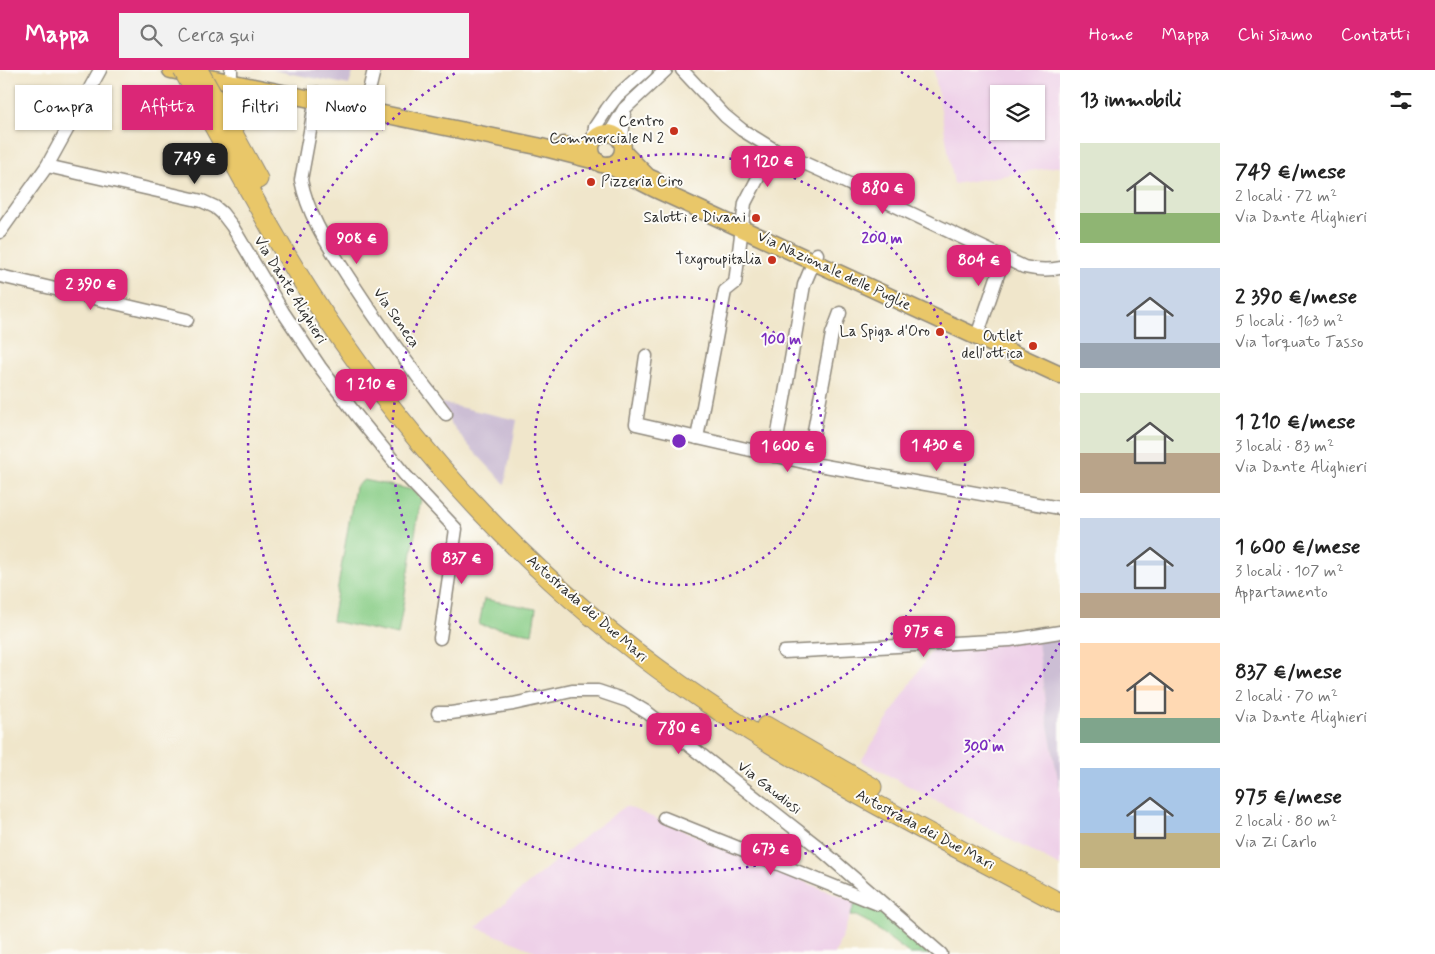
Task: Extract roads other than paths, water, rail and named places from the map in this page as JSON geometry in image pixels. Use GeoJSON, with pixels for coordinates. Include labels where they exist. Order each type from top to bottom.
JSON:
{"type":"FeatureCollection","features":[{"type":"Feature","properties":{"kind":"highway","name":"Autostrada dei Due Mari"},"geometry":{"type":"LineString","coordinates":[[183,70],[196,85]]}},
{"type":"Feature","properties":{"kind":"highway","name":"Autostrada dei Due Mari"},"geometry":{"type":"LineString","coordinates":[[198,70],[202,85]]}},
{"type":"Feature","properties":{"kind":"highway","name":"Autostrada dei Due Mari"},"geometry":{"type":"LineString","coordinates":[[213,109],[303,258],[360,344],[390,385],[456,465],[546,558],[644,642],[728,702],[816,757],[1060,888]]}},
{"type":"Feature","properties":{"kind":"highway","name":"Autostrada dei Due Mari"},"geometry":{"type":"LineString","coordinates":[[213,111],[292,265],[325,315],[375,386],[412,434],[518,549],[596,619],[657,668],[721,713],[817,772],[1060,903]]}},
{"type":"Feature","properties":{"kind":"main road","name":"Via Nazionale delle Puglie"},"geometry":{"type":"LineString","coordinates":[[171,70],[307,94]]}},
{"type":"Feature","properties":{"kind":"main road","name":"Via Nazionale delle Puglie"},"geometry":{"type":"LineString","coordinates":[[212,70],[231,72],[307,93]]}},
{"type":"Feature","properties":{"kind":"main road","name":"Via Nazionale delle Puglie"},"geometry":{"type":"LineString","coordinates":[[385,107],[576,148],[607,141],[648,178],[742,224],[978,332],[1060,375]]}},
{"type":"Feature","properties":{"kind":"main road","name":"Via Nazionale delle Puglie"},"geometry":{"type":"LineString","coordinates":[[385,112],[537,146],[602,163],[653,188],[742,224]]}},
{"type":"Feature","properties":{"kind":"main road"},"geometry":{"type":"LineString","coordinates":[[607,141],[618,161],[602,163],[592,154],[607,141]]}},
{"type":"Feature","properties":{"kind":"main road","name":"Via Nazionale delle Puglie"},"geometry":{"type":"LineString","coordinates":[[978,332],[1060,364]]}},
{"type":"Feature","properties":{"kind":"street"},"geometry":{"type":"LineString","coordinates":[[0,232],[46,166],[100,70]]}},
{"type":"Feature","properties":{"kind":"street"},"geometry":{"type":"LineString","coordinates":[[370,85],[374,70]]}},
{"type":"Feature","properties":{"kind":"street"},"geometry":{"type":"LineString","coordinates":[[607,141],[607,110],[617,96],[646,70]]}},
{"type":"Feature","properties":{"kind":"street"},"geometry":{"type":"LineString","coordinates":[[607,141],[624,109],[666,70]]}},
{"type":"Feature","properties":{"kind":"street"},"geometry":{"type":"LineString","coordinates":[[682,70],[725,116],[742,130],[773,149],[1034,270],[1060,268]]}},
{"type":"Feature","properties":{"kind":"street","name":"Via Seneca"},"geometry":{"type":"LineString","coordinates":[[310,130],[301,180],[314,222],[374,318],[446,414]]}},
{"type":"Feature","properties":{"kind":"street"},"geometry":{"type":"LineString","coordinates":[[697,438],[725,291],[734,286],[735,283],[745,203],[773,149]]}},
{"type":"Feature","properties":{"kind":"street","name":"Via Dante Alighieri"},"geometry":{"type":"LineString","coordinates":[[46,166],[202,201],[215,207],[222,213],[232,226],[279,307],[320,367],[405,475],[456,529],[440,638]]}},
{"type":"Feature","properties":{"kind":"street"},"geometry":{"type":"LineString","coordinates":[[978,332],[1004,257]]}},
{"type":"Feature","properties":{"kind":"street"},"geometry":{"type":"LineString","coordinates":[[774,456],[804,285],[816,258]]}},
{"type":"Feature","properties":{"kind":"street"},"geometry":{"type":"LineString","coordinates":[[0,276],[188,320]]}},
{"type":"Feature","properties":{"kind":"street"},"geometry":{"type":"LineString","coordinates":[[808,463],[832,334],[840,313]]}},
{"type":"Feature","properties":{"kind":"street"},"geometry":{"type":"LineString","coordinates":[[646,356],[636,424],[808,463],[1060,508]]}},
{"type":"Feature","properties":{"kind":"street"},"geometry":{"type":"LineString","coordinates":[[784,652],[1010,640],[1060,632]]}},
{"type":"Feature","properties":{"kind":"street","name":"Via Gaudiosi"},"geometry":{"type":"LineString","coordinates":[[438,713],[451,714],[513,704],[572,691],[598,691],[628,701],[648,713],[817,846],[941,954]]}},
{"type":"Feature","properties":{"kind":"street"},"geometry":{"type":"LineString","coordinates":[[664,818],[888,908]]}},
{"type":"Feature","properties":{"kind":"place","name":"Centro Commerciale N 2"},"geometry":{"type":"Point","coordinates":[674,131]}},
{"type":"Feature","properties":{"kind":"place","name":"Pizzeria Ciro"},"geometry":{"type":"Point","coordinates":[591,182]}},
{"type":"Feature","properties":{"kind":"place","name":"Salotti e Divani"},"geometry":{"type":"Point","coordinates":[756,218]}},
{"type":"Feature","properties":{"kind":"place","name":"Texgroupitalia"},"geometry":{"type":"Point","coordinates":[772,260]}},
{"type":"Feature","properties":{"kind":"place","name":"La Spiga d'Oro"},"geometry":{"type":"Point","coordinates":[940,332]}},
{"type":"Feature","properties":{"kind":"place","name":"Outlet dell'ottica"},"geometry":{"type":"Point","coordinates":[1033,346]}}]}
